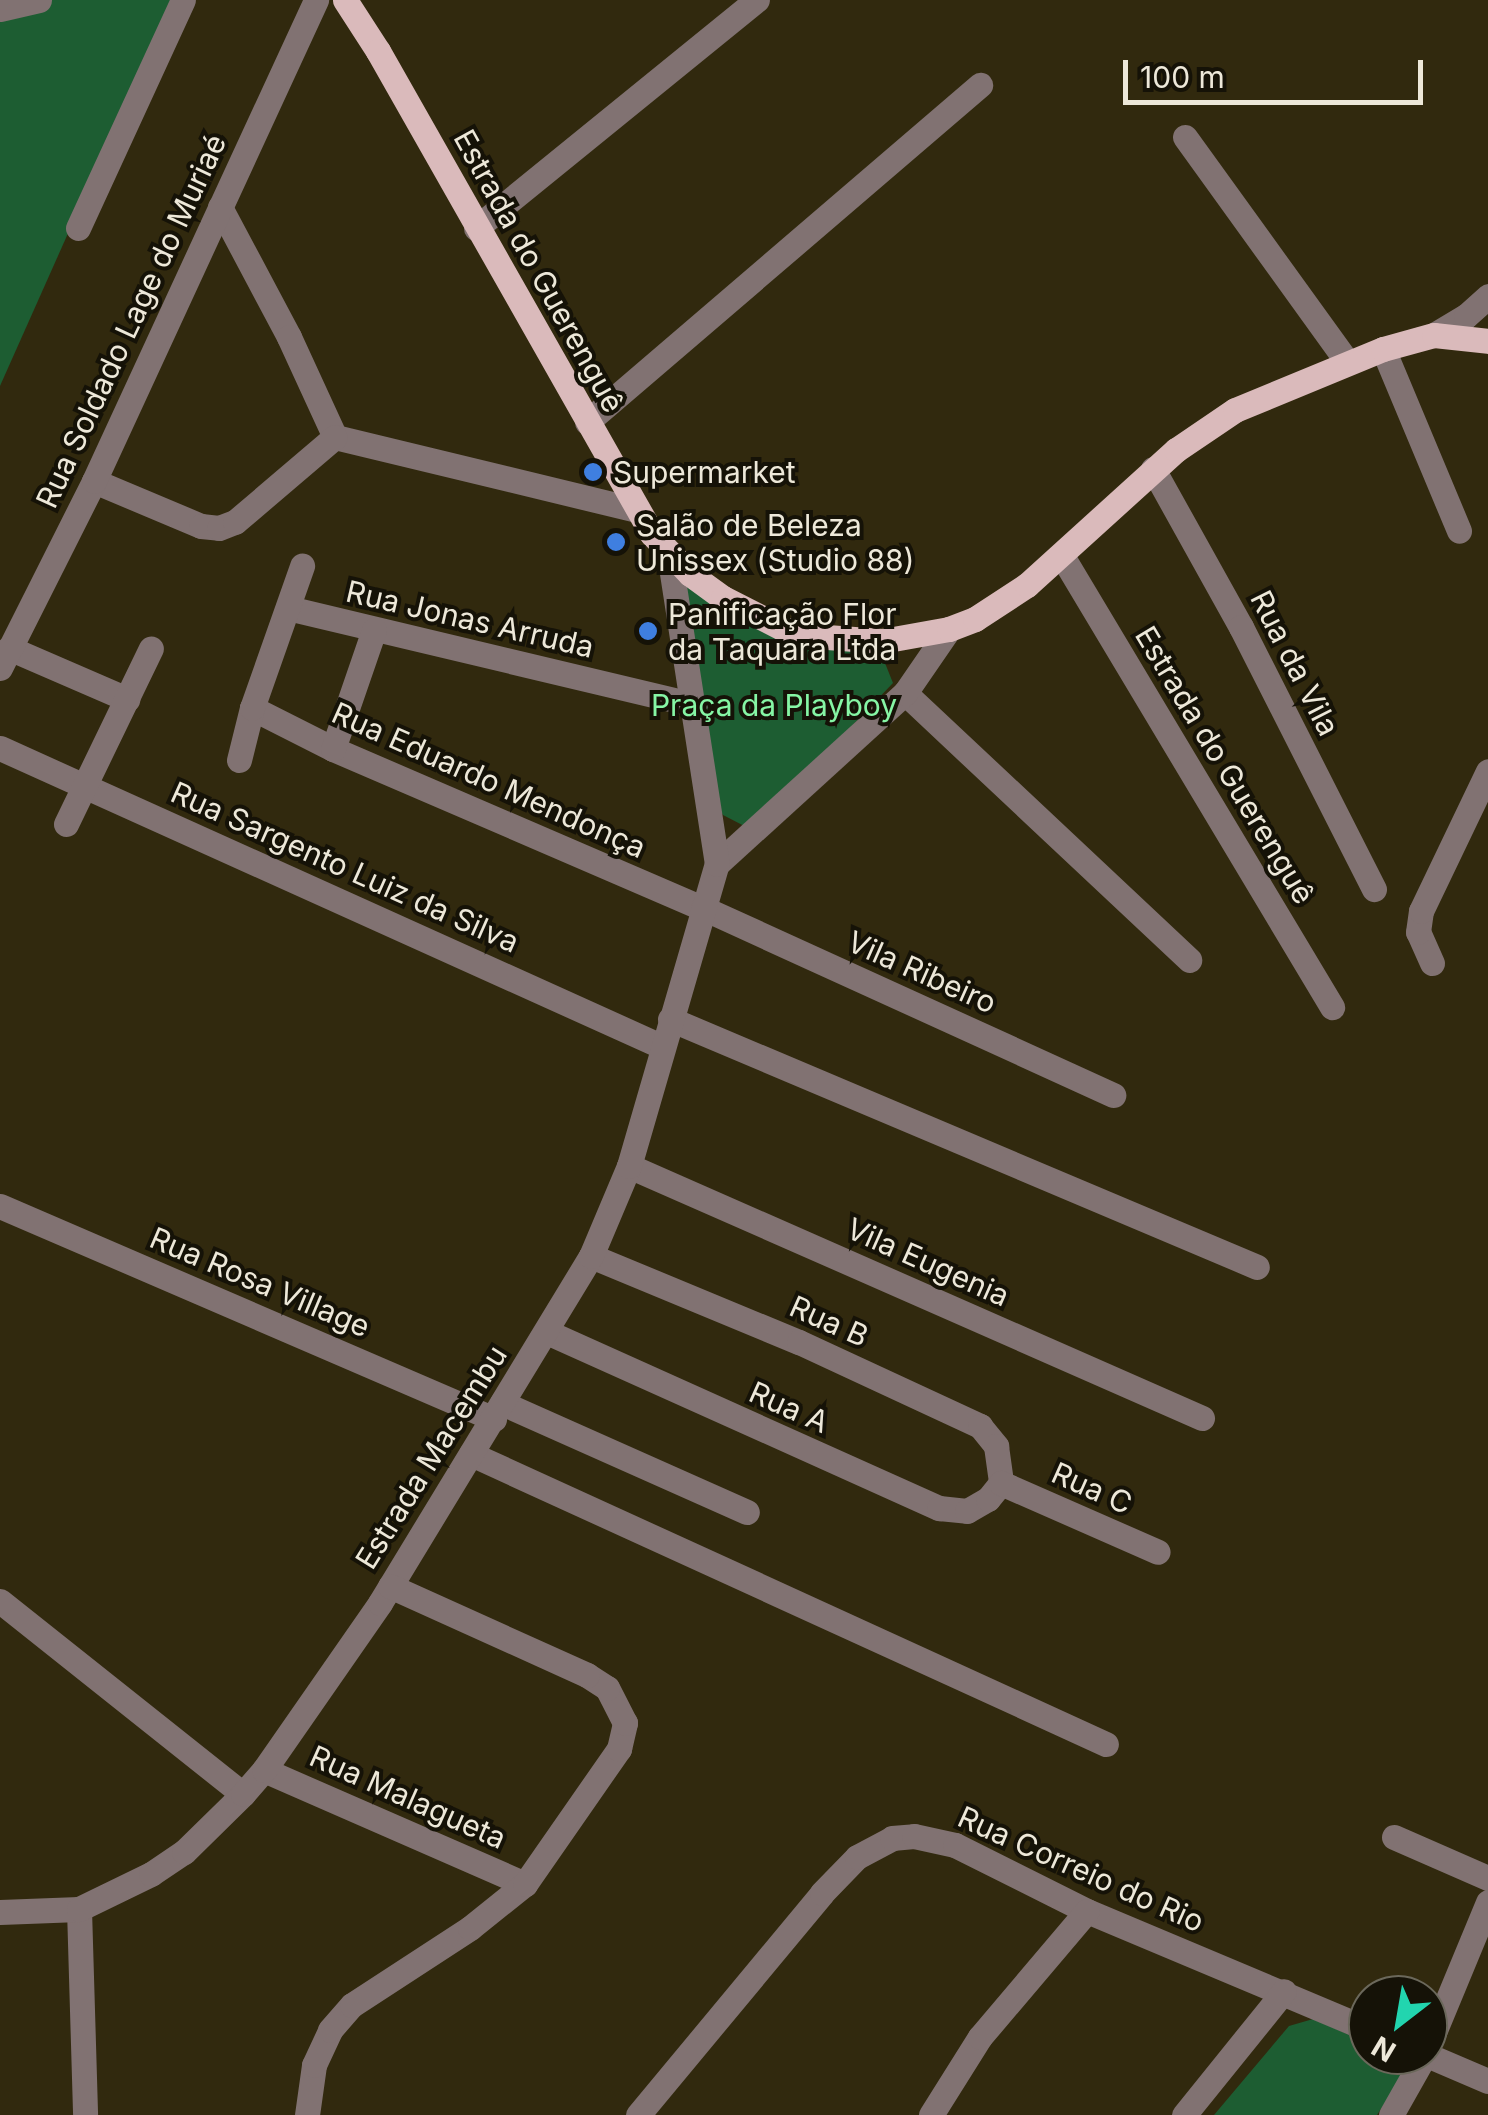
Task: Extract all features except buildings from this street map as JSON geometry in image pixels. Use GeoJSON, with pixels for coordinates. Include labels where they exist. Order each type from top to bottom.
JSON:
{"type":"FeatureCollection","features":[{"type":"Feature","properties":{"kind":"main road","name":"Estrada do Guerenguê"},"geometry":{"type":"LineString","coordinates":[[344,0],[378,52],[636,510],[669,554],[723,598],[784,629],[813,636],[882,641],[949,628],[1000,605],[1062,556],[1153,469],[1234,410],[1348,362],[1434,335],[1488,339]]}},
{"type":"Feature","properties":{"kind":"street"},"geometry":{"type":"LineString","coordinates":[[0,9],[40,0]]}},
{"type":"Feature","properties":{"kind":"street"},"geometry":{"type":"LineString","coordinates":[[78,228],[184,0]]}},
{"type":"Feature","properties":{"kind":"street","name":"Rua Soldado Lage do Muriaé"},"geometry":{"type":"LineString","coordinates":[[5,658],[94,481],[316,0]]}},
{"type":"Feature","properties":{"kind":"street"},"geometry":{"type":"LineString","coordinates":[[476,228],[757,0]]}},
{"type":"Feature","properties":{"kind":"street"},"geometry":{"type":"LineString","coordinates":[[587,422],[980,85]]}},
{"type":"Feature","properties":{"kind":"street"},"geometry":{"type":"LineString","coordinates":[[1185,137],[1348,362]]}},
{"type":"Feature","properties":{"kind":"street"},"geometry":{"type":"LineString","coordinates":[[220,206],[289,337],[335,437]]}},
{"type":"Feature","properties":{"kind":"street"},"geometry":{"type":"LineString","coordinates":[[1434,335],[1485,300]]}},
{"type":"Feature","properties":{"kind":"street"},"geometry":{"type":"LineString","coordinates":[[1485,300],[1479,324],[1488,339]]}},
{"type":"Feature","properties":{"kind":"street"},"geometry":{"type":"LineString","coordinates":[[1384,349],[1458,532]]}},
{"type":"Feature","properties":{"kind":"street"},"geometry":{"type":"LineString","coordinates":[[94,481],[201,526],[219,528],[235,522],[335,437]]}},
{"type":"Feature","properties":{"kind":"street"},"geometry":{"type":"LineString","coordinates":[[335,437],[636,510]]}},
{"type":"Feature","properties":{"kind":"street","name":"Rua da Vila"},"geometry":{"type":"LineString","coordinates":[[1153,469],[1241,627],[1374,889]]}},
{"type":"Feature","properties":{"kind":"street","name":"Estrada Macembu"},"geometry":{"type":"LineString","coordinates":[[0,1912],[79,1909],[152,1874],[184,1852],[243,1794],[264,1770],[390,1586],[592,1256],[629,1166],[717,864],[696,705],[669,554]]}},
{"type":"Feature","properties":{"kind":"street","name":"Estrada do Guerenguê"},"geometry":{"type":"LineString","coordinates":[[1062,556],[1332,1007]]}},
{"type":"Feature","properties":{"kind":"street"},"geometry":{"type":"LineString","coordinates":[[239,760],[252,708],[302,566]]}},
{"type":"Feature","properties":{"kind":"street","name":"Rua Jonas Arruda"},"geometry":{"type":"LineString","coordinates":[[288,608],[696,705]]}},
{"type":"Feature","properties":{"kind":"street"},"geometry":{"type":"LineString","coordinates":[[717,864],[905,693],[949,628]]}},
{"type":"Feature","properties":{"kind":"street"},"geometry":{"type":"LineString","coordinates":[[334,750],[374,630]]}},
{"type":"Feature","properties":{"kind":"street"},"geometry":{"type":"LineString","coordinates":[[66,824],[88,786],[151,648]]}},
{"type":"Feature","properties":{"kind":"street"},"geometry":{"type":"LineString","coordinates":[[5,658],[127,699]]}},
{"type":"Feature","properties":{"kind":"street"},"geometry":{"type":"LineString","coordinates":[[905,693],[1189,960]]}},
{"type":"Feature","properties":{"kind":"street","name":"Rua Eduardo Mendonça"},"geometry":{"type":"LineString","coordinates":[[252,708],[334,750],[703,908]]}},
{"type":"Feature","properties":{"kind":"street","name":"Rua Sargento Luiz da Silva"},"geometry":{"type":"LineString","coordinates":[[0,748],[663,1047]]}},
{"type":"Feature","properties":{"kind":"street"},"geometry":{"type":"LineString","coordinates":[[1432,963],[1418,932],[1422,911],[1488,771]]}},
{"type":"Feature","properties":{"kind":"street","name":"Vila Ribeiro"},"geometry":{"type":"LineString","coordinates":[[703,908],[1113,1094]]}},
{"type":"Feature","properties":{"kind":"street"},"geometry":{"type":"LineString","coordinates":[[670,1020],[1258,1267]]}},
{"type":"Feature","properties":{"kind":"street","name":"Vila Eugenia"},"geometry":{"type":"LineString","coordinates":[[629,1166],[1202,1418]]}},
{"type":"Feature","properties":{"kind":"street","name":"Rua Rosa Village"},"geometry":{"type":"LineString","coordinates":[[0,1206],[747,1512]]}},
{"type":"Feature","properties":{"kind":"street","name":"Rua B"},"geometry":{"type":"LineString","coordinates":[[592,1256],[799,1342],[980,1426],[996,1446],[1001,1483]]}},
{"type":"Feature","properties":{"kind":"street","name":"Rua A"},"geometry":{"type":"LineString","coordinates":[[547,1332],[939,1508],[966,1511],[988,1499],[1001,1483]]}},
{"type":"Feature","properties":{"kind":"street"},"geometry":{"type":"LineString","coordinates":[[471,1454],[1106,1744]]}},
{"type":"Feature","properties":{"kind":"street","name":"Rua C"},"geometry":{"type":"LineString","coordinates":[[1001,1483],[1158,1552]]}},
{"type":"Feature","properties":{"kind":"street"},"geometry":{"type":"LineString","coordinates":[[307,2115],[314,2065],[330,2030],[352,2005],[470,1928],[525,1884],[619,1749],[626,1723],[606,1688],[587,1674],[390,1586]]}},
{"type":"Feature","properties":{"kind":"street"},"geometry":{"type":"LineString","coordinates":[[0,1601],[243,1794]]}},
{"type":"Feature","properties":{"kind":"street","name":"Rua Malagueta"},"geometry":{"type":"LineString","coordinates":[[264,1770],[525,1884]]}},
{"type":"Feature","properties":{"kind":"street","name":"Rua Correio do Rio"},"geometry":{"type":"LineString","coordinates":[[638,2115],[822,1894],[873,1845],[914,1836],[955,1845],[1087,1911],[1348,2020]]}},
{"type":"Feature","properties":{"kind":"street"},"geometry":{"type":"LineString","coordinates":[[1394,1837],[1488,1878]]}},
{"type":"Feature","properties":{"kind":"street"},"geometry":{"type":"LineString","coordinates":[[1448,1999],[1488,1902]]}},
{"type":"Feature","properties":{"kind":"street"},"geometry":{"type":"LineString","coordinates":[[79,1909],[86,2115]]}},
{"type":"Feature","properties":{"kind":"street"},"geometry":{"type":"LineString","coordinates":[[931,2115],[980,2037],[1087,1911]]}},
{"type":"Feature","properties":{"kind":"street"},"geometry":{"type":"LineString","coordinates":[[1184,2115],[1284,1991]]}},
{"type":"Feature","properties":{"kind":"street"},"geometry":{"type":"LineString","coordinates":[[1448,2065],[1488,2082]]}},
{"type":"Feature","properties":{"kind":"street"},"geometry":{"type":"LineString","coordinates":[[1391,2115],[1414,2075]]}},
{"type":"Feature","properties":{"kind":"green space"},"geometry":{"type":"Polygon","coordinates":[[[0,0],[172,0],[0,386],[0,0]]]}},
{"type":"Feature","properties":{"kind":"green space","name":"Praça da Playboy"},"geometry":{"type":"Polygon","coordinates":[[[679,572],[730,609],[877,643],[893,683],[752,830],[723,815],[715,802],[679,572]]]}},
{"type":"Feature","properties":{"kind":"green space"},"geometry":{"type":"Polygon","coordinates":[[[1313,2019],[1348,2034],[1348,2075],[1403,2075],[1377,2115],[1214,2115],[1289,2026],[1313,2019]]]}},
{"type":"Feature","properties":{"kind":"place","name":"Supermarket"},"geometry":{"type":"Point","coordinates":[593,472]}},
{"type":"Feature","properties":{"kind":"place","name":"Salão de Beleza Unissex (Studio 88)"},"geometry":{"type":"Point","coordinates":[616,542]}},
{"type":"Feature","properties":{"kind":"place","name":"Panificação Flor da Taquara Ltda"},"geometry":{"type":"Point","coordinates":[648,631]}}]}
